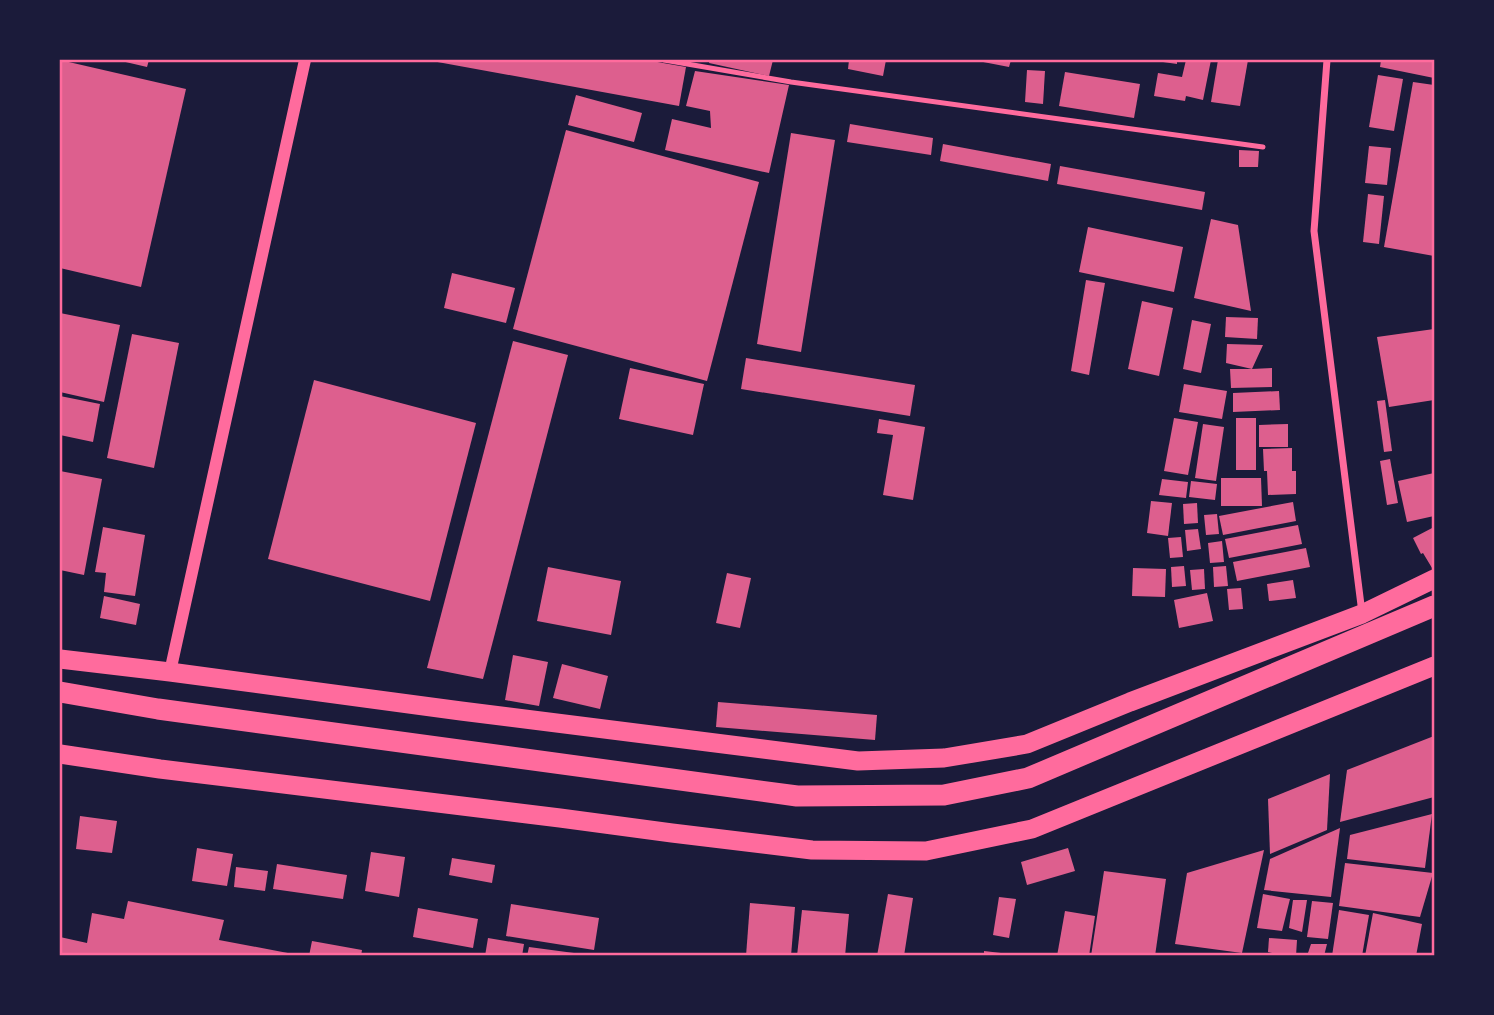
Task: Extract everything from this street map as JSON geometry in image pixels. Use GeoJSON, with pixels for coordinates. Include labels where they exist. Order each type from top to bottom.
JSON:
{"type":"FeatureCollection","features":[{"type":"Feature","properties":{"kind":"highway"},"geometry":{"type":"LineString","coordinates":[[60,659],[858,761],[944,758],[1027,744],[1362,614],[1434,579]]}},
{"type":"Feature","properties":{"kind":"highway"},"geometry":{"type":"LineString","coordinates":[[60,692],[172,711],[797,796],[944,795],[1028,778],[1434,606]]}},
{"type":"Feature","properties":{"kind":"highway"},"geometry":{"type":"LineString","coordinates":[[60,754],[812,850],[926,851],[1032,829],[1434,666]]}},
{"type":"Feature","properties":{"kind":"street"},"geometry":{"type":"LineString","coordinates":[[170,672],[305,60]]}},
{"type":"Feature","properties":{"kind":"street"},"geometry":{"type":"LineString","coordinates":[[1327,60],[1314,230],[1362,614]]}},
{"type":"Feature","properties":{"kind":"lane"},"geometry":{"type":"LineString","coordinates":[[663,60],[791,82],[1263,147]]}},
{"type":"Feature","properties":{"kind":"building"},"geometry":{"type":"Polygon","coordinates":[[[60,60],[186,89],[141,287],[60,268],[60,60]]]}},
{"type":"Feature","properties":{"kind":"building"},"geometry":{"type":"Polygon","coordinates":[[[117,60],[149,60],[147,67],[117,60]]]}},
{"type":"Feature","properties":{"kind":"building"},"geometry":{"type":"Polygon","coordinates":[[[432,60],[646,60],[686,67],[679,106],[432,60]]]}},
{"type":"Feature","properties":{"kind":"building"},"geometry":{"type":"Polygon","coordinates":[[[710,60],[773,60],[769,76],[709,63],[710,60]]]}},
{"type":"Feature","properties":{"kind":"building"},"geometry":{"type":"Polygon","coordinates":[[[849,60],[886,60],[883,76],[848,69],[849,60]]]}},
{"type":"Feature","properties":{"kind":"building"},"geometry":{"type":"Polygon","coordinates":[[[978,60],[1011,60],[1009,67],[978,60]]]}},
{"type":"Feature","properties":{"kind":"building"},"geometry":{"type":"Polygon","coordinates":[[[1177,60],[1177,64],[1156,61],[1177,60]]]}},
{"type":"Feature","properties":{"kind":"building"},"geometry":{"type":"Polygon","coordinates":[[[1186,60],[1211,60],[1203,100],[1186,96],[1185,101],[1154,96],[1158,73],[1182,77],[1186,60]]]}},
{"type":"Feature","properties":{"kind":"building"},"geometry":{"type":"Polygon","coordinates":[[[1218,60],[1248,60],[1240,106],[1211,102],[1218,60]]]}},
{"type":"Feature","properties":{"kind":"building"},"geometry":{"type":"Polygon","coordinates":[[[1381,60],[1434,60],[1434,78],[1380,67],[1381,60]]]}},
{"type":"Feature","properties":{"kind":"building"},"geometry":{"type":"Polygon","coordinates":[[[1027,70],[1045,71],[1043,104],[1025,102],[1027,70]]]}},
{"type":"Feature","properties":{"kind":"building"},"geometry":{"type":"Polygon","coordinates":[[[695,71],[789,85],[769,173],[665,150],[672,119],[711,128],[710,111],[686,106],[695,71]]]}},
{"type":"Feature","properties":{"kind":"building"},"geometry":{"type":"Polygon","coordinates":[[[1065,72],[1140,84],[1134,118],[1059,106],[1065,72]]]}},
{"type":"Feature","properties":{"kind":"building"},"geometry":{"type":"Polygon","coordinates":[[[1378,75],[1403,79],[1394,131],[1369,127],[1378,75]]]}},
{"type":"Feature","properties":{"kind":"building"},"geometry":{"type":"Polygon","coordinates":[[[1413,82],[1434,85],[1434,256],[1384,247],[1413,82]]]}},
{"type":"Feature","properties":{"kind":"building"},"geometry":{"type":"Polygon","coordinates":[[[576,95],[642,113],[634,142],[568,125],[576,95]]]}},
{"type":"Feature","properties":{"kind":"building"},"geometry":{"type":"Polygon","coordinates":[[[850,124],[933,138],[931,155],[847,142],[850,124]]]}},
{"type":"Feature","properties":{"kind":"building"},"geometry":{"type":"Polygon","coordinates":[[[566,130],[759,182],[707,381],[513,329],[566,130]]]}},
{"type":"Feature","properties":{"kind":"building"},"geometry":{"type":"Polygon","coordinates":[[[791,133],[835,140],[801,352],[757,344],[791,133]]]}},
{"type":"Feature","properties":{"kind":"building"},"geometry":{"type":"Polygon","coordinates":[[[943,144],[1051,164],[1048,181],[940,161],[943,144]]]}},
{"type":"Feature","properties":{"kind":"building"},"geometry":{"type":"Polygon","coordinates":[[[1369,146],[1391,148],[1387,185],[1365,183],[1369,146]]]}},
{"type":"Feature","properties":{"kind":"building"},"geometry":{"type":"Polygon","coordinates":[[[1239,150],[1259,151],[1258,167],[1239,167],[1239,150]]]}},
{"type":"Feature","properties":{"kind":"building"},"geometry":{"type":"Polygon","coordinates":[[[1060,166],[1205,192],[1202,210],[1057,184],[1060,166]]]}},
{"type":"Feature","properties":{"kind":"building"},"geometry":{"type":"Polygon","coordinates":[[[1368,194],[1384,196],[1379,244],[1363,242],[1368,194]]]}},
{"type":"Feature","properties":{"kind":"building"},"geometry":{"type":"Polygon","coordinates":[[[1211,219],[1238,225],[1251,311],[1194,298],[1211,219]]]}},
{"type":"Feature","properties":{"kind":"building"},"geometry":{"type":"Polygon","coordinates":[[[1088,227],[1183,247],[1174,292],[1079,272],[1088,227]]]}},
{"type":"Feature","properties":{"kind":"building"},"geometry":{"type":"Polygon","coordinates":[[[452,273],[515,288],[506,323],[444,308],[452,273]]]}},
{"type":"Feature","properties":{"kind":"building"},"geometry":{"type":"Polygon","coordinates":[[[1086,280],[1105,283],[1089,375],[1071,371],[1086,280]]]}},
{"type":"Feature","properties":{"kind":"building"},"geometry":{"type":"Polygon","coordinates":[[[1142,301],[1173,308],[1159,376],[1128,369],[1142,301]]]}},
{"type":"Feature","properties":{"kind":"building"},"geometry":{"type":"Polygon","coordinates":[[[60,313],[120,325],[104,402],[60,392],[60,313]]]}},
{"type":"Feature","properties":{"kind":"building"},"geometry":{"type":"Polygon","coordinates":[[[1226,317],[1258,318],[1257,339],[1225,337],[1226,317]]]}},
{"type":"Feature","properties":{"kind":"building"},"geometry":{"type":"Polygon","coordinates":[[[1192,320],[1211,324],[1201,373],[1183,369],[1192,320]]]}},
{"type":"Feature","properties":{"kind":"building"},"geometry":{"type":"Polygon","coordinates":[[[1434,329],[1434,400],[1389,407],[1377,337],[1434,329]]]}},
{"type":"Feature","properties":{"kind":"building"},"geometry":{"type":"Polygon","coordinates":[[[132,334],[179,343],[154,468],[107,458],[132,334]]]}},
{"type":"Feature","properties":{"kind":"building"},"geometry":{"type":"Polygon","coordinates":[[[513,341],[568,355],[483,679],[427,668],[513,341]]]}},
{"type":"Feature","properties":{"kind":"building"},"geometry":{"type":"Polygon","coordinates":[[[1227,344],[1263,345],[1252,369],[1226,363],[1227,344]]]}},
{"type":"Feature","properties":{"kind":"building"},"geometry":{"type":"Polygon","coordinates":[[[746,358],[915,385],[910,416],[741,389],[746,358]]]}},
{"type":"Feature","properties":{"kind":"building"},"geometry":{"type":"Polygon","coordinates":[[[630,368],[704,384],[693,435],[619,419],[630,368]]]}},
{"type":"Feature","properties":{"kind":"building"},"geometry":{"type":"Polygon","coordinates":[[[1272,368],[1272,387],[1231,388],[1230,369],[1272,368]]]}},
{"type":"Feature","properties":{"kind":"building"},"geometry":{"type":"Polygon","coordinates":[[[314,380],[476,423],[430,601],[268,559],[314,380]]]}},
{"type":"Feature","properties":{"kind":"building"},"geometry":{"type":"Polygon","coordinates":[[[1184,384],[1227,391],[1222,419],[1179,412],[1184,384]]]}},
{"type":"Feature","properties":{"kind":"building"},"geometry":{"type":"Polygon","coordinates":[[[1279,391],[1280,410],[1233,412],[1233,393],[1279,391]]]}},
{"type":"Feature","properties":{"kind":"building"},"geometry":{"type":"Polygon","coordinates":[[[60,396],[100,404],[93,442],[60,435],[60,396]]]}},
{"type":"Feature","properties":{"kind":"building"},"geometry":{"type":"Polygon","coordinates":[[[1385,400],[1392,451],[1384,452],[1377,401],[1385,400]]]}},
{"type":"Feature","properties":{"kind":"building"},"geometry":{"type":"Polygon","coordinates":[[[1174,418],[1198,422],[1188,475],[1164,471],[1174,418]]]}},
{"type":"Feature","properties":{"kind":"building"},"geometry":{"type":"Polygon","coordinates":[[[1236,418],[1256,418],[1256,470],[1236,470],[1236,418]]]}},
{"type":"Feature","properties":{"kind":"building"},"geometry":{"type":"Polygon","coordinates":[[[879,419],[925,427],[913,500],[883,495],[893,435],[877,433],[879,419]]]}},
{"type":"Feature","properties":{"kind":"building"},"geometry":{"type":"Polygon","coordinates":[[[1203,424],[1224,427],[1216,481],[1195,478],[1203,424]]]}},
{"type":"Feature","properties":{"kind":"building"},"geometry":{"type":"Polygon","coordinates":[[[1288,424],[1288,447],[1259,447],[1259,425],[1288,424]]]}},
{"type":"Feature","properties":{"kind":"building"},"geometry":{"type":"Polygon","coordinates":[[[1292,448],[1296,494],[1268,495],[1263,449],[1292,448]]]}},
{"type":"Feature","properties":{"kind":"building"},"geometry":{"type":"Polygon","coordinates":[[[1390,459],[1398,503],[1387,505],[1380,461],[1390,459]]]}},
{"type":"Feature","properties":{"kind":"building"},"geometry":{"type":"Polygon","coordinates":[[[60,471],[102,479],[84,575],[60,570],[60,471]]]}},
{"type":"Feature","properties":{"kind":"building"},"geometry":{"type":"Polygon","coordinates":[[[1434,473],[1434,516],[1407,522],[1398,481],[1434,473]]]}},
{"type":"Feature","properties":{"kind":"building"},"geometry":{"type":"Polygon","coordinates":[[[1221,478],[1261,478],[1262,506],[1221,506],[1221,478]]]}},
{"type":"Feature","properties":{"kind":"building"},"geometry":{"type":"Polygon","coordinates":[[[1162,479],[1188,482],[1186,498],[1159,495],[1162,479]]]}},
{"type":"Feature","properties":{"kind":"building"},"geometry":{"type":"Polygon","coordinates":[[[1191,481],[1217,484],[1215,500],[1189,497],[1191,481]]]}},
{"type":"Feature","properties":{"kind":"building"},"geometry":{"type":"Polygon","coordinates":[[[1151,501],[1172,503],[1168,536],[1147,533],[1151,501]]]}},
{"type":"Feature","properties":{"kind":"building"},"geometry":{"type":"Polygon","coordinates":[[[1293,502],[1296,521],[1223,535],[1219,516],[1293,502]]]}},
{"type":"Feature","properties":{"kind":"building"},"geometry":{"type":"Polygon","coordinates":[[[1197,503],[1198,523],[1184,524],[1183,504],[1197,503]]]}},
{"type":"Feature","properties":{"kind":"building"},"geometry":{"type":"Polygon","coordinates":[[[1217,514],[1219,534],[1206,535],[1204,515],[1217,514]]]}},
{"type":"Feature","properties":{"kind":"building"},"geometry":{"type":"Polygon","coordinates":[[[1298,525],[1302,544],[1229,558],[1225,539],[1298,525]]]}},
{"type":"Feature","properties":{"kind":"building"},"geometry":{"type":"Polygon","coordinates":[[[103,527],[145,535],[135,596],[104,592],[106,573],[95,572],[103,527]]]}},
{"type":"Feature","properties":{"kind":"building"},"geometry":{"type":"Polygon","coordinates":[[[1434,527],[1434,567],[1432,568],[1413,538],[1434,527]]]}},
{"type":"Feature","properties":{"kind":"building"},"geometry":{"type":"Polygon","coordinates":[[[1198,529],[1201,549],[1187,551],[1185,530],[1198,529]]]}},
{"type":"Feature","properties":{"kind":"building"},"geometry":{"type":"Polygon","coordinates":[[[1181,537],[1183,557],[1170,558],[1168,538],[1181,537]]]}},
{"type":"Feature","properties":{"kind":"building"},"geometry":{"type":"Polygon","coordinates":[[[1222,541],[1224,562],[1210,563],[1208,543],[1222,541]]]}},
{"type":"Feature","properties":{"kind":"building"},"geometry":{"type":"Polygon","coordinates":[[[1306,548],[1310,567],[1237,581],[1233,562],[1306,548]]]}},
{"type":"Feature","properties":{"kind":"building"},"geometry":{"type":"Polygon","coordinates":[[[1184,566],[1186,586],[1172,587],[1171,567],[1184,566]]]}},
{"type":"Feature","properties":{"kind":"building"},"geometry":{"type":"Polygon","coordinates":[[[1226,566],[1228,586],[1214,587],[1213,567],[1226,566]]]}},
{"type":"Feature","properties":{"kind":"building"},"geometry":{"type":"Polygon","coordinates":[[[548,567],[621,581],[611,635],[537,621],[548,567]]]}},
{"type":"Feature","properties":{"kind":"building"},"geometry":{"type":"Polygon","coordinates":[[[1133,568],[1166,569],[1165,597],[1132,596],[1133,568]]]}},
{"type":"Feature","properties":{"kind":"building"},"geometry":{"type":"Polygon","coordinates":[[[1204,569],[1205,589],[1192,590],[1190,570],[1204,569]]]}},
{"type":"Feature","properties":{"kind":"building"},"geometry":{"type":"Polygon","coordinates":[[[727,573],[751,578],[740,628],[716,623],[727,573]]]}},
{"type":"Feature","properties":{"kind":"building"},"geometry":{"type":"Polygon","coordinates":[[[1293,580],[1296,598],[1269,601],[1267,584],[1293,580]]]}},
{"type":"Feature","properties":{"kind":"building"},"geometry":{"type":"Polygon","coordinates":[[[1241,588],[1243,609],[1229,610],[1227,589],[1241,588]]]}},
{"type":"Feature","properties":{"kind":"building"},"geometry":{"type":"Polygon","coordinates":[[[1207,593],[1213,621],[1179,628],[1174,600],[1207,593]]]}},
{"type":"Feature","properties":{"kind":"building"},"geometry":{"type":"Polygon","coordinates":[[[104,596],[140,604],[136,625],[100,618],[104,596]]]}},
{"type":"Feature","properties":{"kind":"building"},"geometry":{"type":"Polygon","coordinates":[[[513,655],[548,662],[539,706],[505,700],[513,655]]]}},
{"type":"Feature","properties":{"kind":"building"},"geometry":{"type":"Polygon","coordinates":[[[562,664],[608,676],[600,709],[553,698],[562,664]]]}},
{"type":"Feature","properties":{"kind":"building"},"geometry":{"type":"Polygon","coordinates":[[[718,702],[877,715],[875,740],[716,727],[718,702]]]}},
{"type":"Feature","properties":{"kind":"building"},"geometry":{"type":"Polygon","coordinates":[[[1434,736],[1434,797],[1340,822],[1347,770],[1434,736]]]}},
{"type":"Feature","properties":{"kind":"building"},"geometry":{"type":"Polygon","coordinates":[[[1330,774],[1327,830],[1270,854],[1268,799],[1330,774]]]}},
{"type":"Feature","properties":{"kind":"building"},"geometry":{"type":"Polygon","coordinates":[[[1432,814],[1425,868],[1347,859],[1350,835],[1432,814]]]}},
{"type":"Feature","properties":{"kind":"building"},"geometry":{"type":"Polygon","coordinates":[[[80,816],[117,821],[112,853],[76,849],[80,816]]]}},
{"type":"Feature","properties":{"kind":"building"},"geometry":{"type":"Polygon","coordinates":[[[1340,828],[1331,897],[1264,890],[1270,859],[1340,828]]]}},
{"type":"Feature","properties":{"kind":"building"},"geometry":{"type":"Polygon","coordinates":[[[197,848],[233,854],[227,886],[192,881],[197,848]]]}},
{"type":"Feature","properties":{"kind":"building"},"geometry":{"type":"Polygon","coordinates":[[[1068,848],[1075,871],[1027,885],[1021,862],[1068,848]]]}},
{"type":"Feature","properties":{"kind":"building"},"geometry":{"type":"Polygon","coordinates":[[[1264,850],[1242,953],[1175,944],[1187,873],[1264,850]]]}},
{"type":"Feature","properties":{"kind":"building"},"geometry":{"type":"Polygon","coordinates":[[[371,852],[405,857],[399,897],[365,891],[371,852]]]}},
{"type":"Feature","properties":{"kind":"building"},"geometry":{"type":"Polygon","coordinates":[[[452,858],[495,865],[492,883],[449,875],[452,858]]]}},
{"type":"Feature","properties":{"kind":"building"},"geometry":{"type":"Polygon","coordinates":[[[1345,863],[1433,873],[1420,917],[1339,906],[1345,863]]]}},
{"type":"Feature","properties":{"kind":"building"},"geometry":{"type":"Polygon","coordinates":[[[277,864],[347,875],[343,899],[273,889],[277,864]]]}},
{"type":"Feature","properties":{"kind":"building"},"geometry":{"type":"Polygon","coordinates":[[[236,867],[268,871],[265,891],[234,887],[236,867]]]}},
{"type":"Feature","properties":{"kind":"building"},"geometry":{"type":"Polygon","coordinates":[[[1104,871],[1166,879],[1155,956],[1091,956],[1104,871]]]}},
{"type":"Feature","properties":{"kind":"building"},"geometry":{"type":"Polygon","coordinates":[[[888,894],[913,898],[904,956],[877,956],[888,894]]]}},
{"type":"Feature","properties":{"kind":"building"},"geometry":{"type":"Polygon","coordinates":[[[1263,894],[1290,899],[1282,931],[1257,928],[1263,894]]]}},
{"type":"Feature","properties":{"kind":"building"},"geometry":{"type":"Polygon","coordinates":[[[999,897],[1016,899],[1009,938],[993,935],[999,897]]]}},
{"type":"Feature","properties":{"kind":"building"},"geometry":{"type":"Polygon","coordinates":[[[1293,900],[1307,900],[1302,932],[1289,928],[1293,900]]]}},
{"type":"Feature","properties":{"kind":"building"},"geometry":{"type":"Polygon","coordinates":[[[128,901],[224,920],[219,940],[293,956],[60,956],[60,937],[87,943],[92,913],[124,919],[128,901]]]}},
{"type":"Feature","properties":{"kind":"building"},"geometry":{"type":"Polygon","coordinates":[[[1312,901],[1333,903],[1328,939],[1307,937],[1312,901]]]}},
{"type":"Feature","properties":{"kind":"building"},"geometry":{"type":"Polygon","coordinates":[[[750,903],[795,907],[791,956],[746,956],[750,903]]]}},
{"type":"Feature","properties":{"kind":"building"},"geometry":{"type":"Polygon","coordinates":[[[511,904],[599,918],[594,950],[506,936],[511,904]]]}},
{"type":"Feature","properties":{"kind":"building"},"geometry":{"type":"Polygon","coordinates":[[[418,908],[478,919],[473,948],[413,937],[418,908]]]}},
{"type":"Feature","properties":{"kind":"building"},"geometry":{"type":"Polygon","coordinates":[[[802,910],[849,914],[845,956],[797,956],[802,910]]]}},
{"type":"Feature","properties":{"kind":"building"},"geometry":{"type":"Polygon","coordinates":[[[1339,910],[1369,915],[1362,956],[1332,956],[1339,910]]]}},
{"type":"Feature","properties":{"kind":"building"},"geometry":{"type":"Polygon","coordinates":[[[1065,911],[1095,916],[1089,956],[1057,956],[1065,911]]]}},
{"type":"Feature","properties":{"kind":"building"},"geometry":{"type":"Polygon","coordinates":[[[1373,913],[1422,924],[1416,956],[1365,956],[1373,913]]]}},
{"type":"Feature","properties":{"kind":"building"},"geometry":{"type":"Polygon","coordinates":[[[488,938],[524,944],[522,956],[485,956],[488,938]]]}},
{"type":"Feature","properties":{"kind":"building"},"geometry":{"type":"Polygon","coordinates":[[[1269,938],[1297,940],[1296,956],[1268,952],[1269,938]]]}},
{"type":"Feature","properties":{"kind":"building"},"geometry":{"type":"Polygon","coordinates":[[[312,941],[362,950],[361,956],[309,956],[312,941]]]}},
{"type":"Feature","properties":{"kind":"building"},"geometry":{"type":"Polygon","coordinates":[[[1311,944],[1327,944],[1324,956],[1307,956],[1311,944]]]}},
{"type":"Feature","properties":{"kind":"building"},"geometry":{"type":"Polygon","coordinates":[[[529,947],[574,953],[574,956],[527,956],[529,947]]]}},
{"type":"Feature","properties":{"kind":"building"},"geometry":{"type":"Polygon","coordinates":[[[984,951],[1001,953],[1001,956],[984,956],[984,951]]]}}]}
